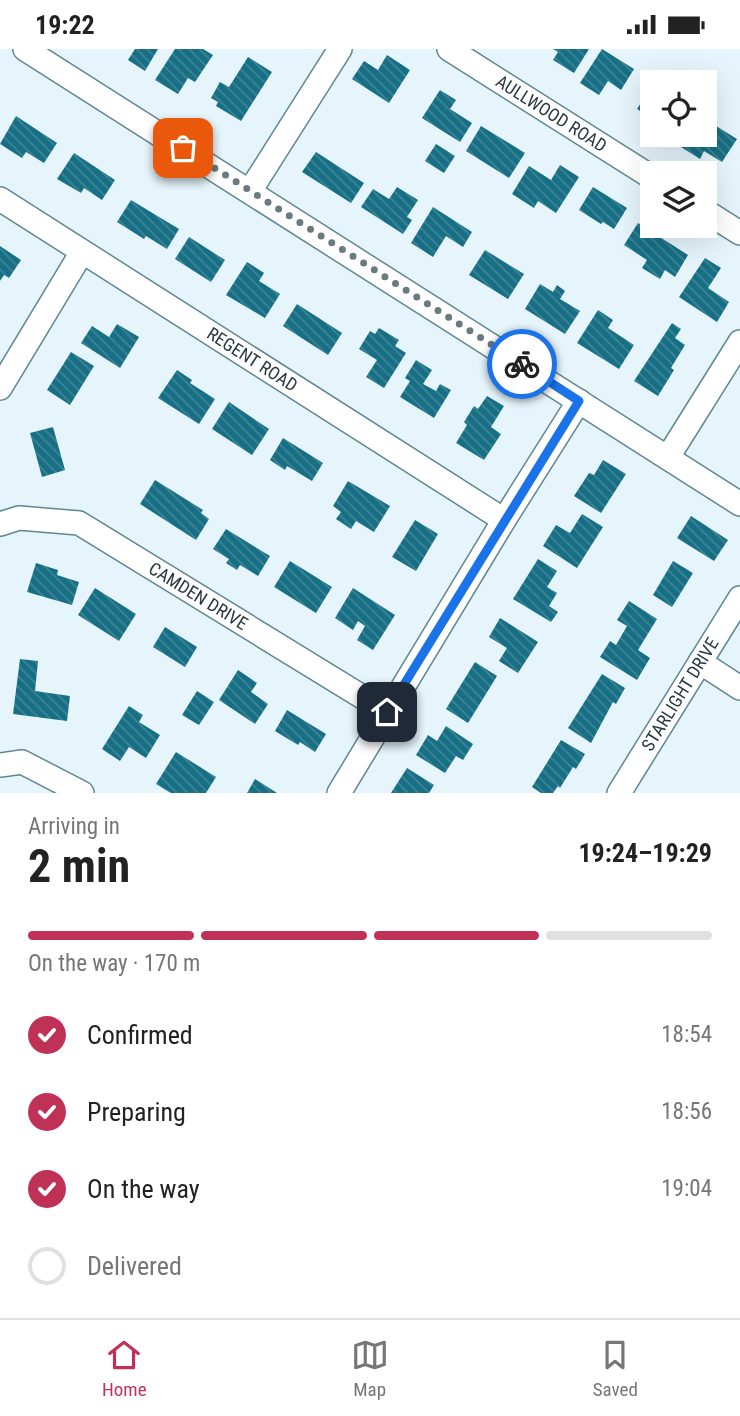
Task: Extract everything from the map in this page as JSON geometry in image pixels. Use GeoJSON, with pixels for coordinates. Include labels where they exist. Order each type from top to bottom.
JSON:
{"type":"FeatureCollection","features":[{"type":"Feature","properties":{"kind":"street"},"geometry":{"type":"LineString","coordinates":[[25,49],[740,504]]}},
{"type":"Feature","properties":{"kind":"street"},"geometry":{"type":"LineString","coordinates":[[250,191],[340,49]]}},
{"type":"Feature","properties":{"kind":"street","name":"AULLWOOD ROAD"},"geometry":{"type":"LineString","coordinates":[[449,49],[640,170]]}},
{"type":"Feature","properties":{"kind":"street","name":"REGENT ROAD"},"geometry":{"type":"LineString","coordinates":[[0,199],[504,520]]}},
{"type":"Feature","properties":{"kind":"street"},"geometry":{"type":"LineString","coordinates":[[717,219],[740,233]]}},
{"type":"Feature","properties":{"kind":"street"},"geometry":{"type":"LineString","coordinates":[[0,388],[82,252]]}},
{"type":"Feature","properties":{"kind":"street"},"geometry":{"type":"LineString","coordinates":[[668,457],[740,342]]}},
{"type":"Feature","properties":{"kind":"street"},"geometry":{"type":"LineString","coordinates":[[338,793],[579,401]]}},
{"type":"Feature","properties":{"kind":"street","name":"CAMDEN DRIVE"},"geometry":{"type":"LineString","coordinates":[[0,524],[19,518],[79,523],[387,712]]}},
{"type":"Feature","properties":{"kind":"street","name":"STARLIGHT DRIVE"},"geometry":{"type":"LineString","coordinates":[[620,793],[740,598]]}},
{"type":"Feature","properties":{"kind":"street"},"geometry":{"type":"LineString","coordinates":[[700,662],[740,688]]}},
{"type":"Feature","properties":{"kind":"street"},"geometry":{"type":"LineString","coordinates":[[0,765],[22,762],[82,793]]}},
{"type":"Feature","properties":{"kind":"building"},"geometry":{"type":"Polygon","coordinates":[[[135,49],[158,49],[145,71],[128,60],[135,49]]]}},
{"type":"Feature","properties":{"kind":"building"},"geometry":{"type":"Polygon","coordinates":[[[175,49],[203,49],[213,55],[195,82],[188,78],[178,94],[155,80],[175,49]]]}},
{"type":"Feature","properties":{"kind":"building"},"geometry":{"type":"Polygon","coordinates":[[[553,49],[589,49],[574,73],[553,60],[558,52],[553,49]]]}},
{"type":"Feature","properties":{"kind":"building"},"geometry":{"type":"Polygon","coordinates":[[[602,49],[634,69],[621,90],[608,81],[599,95],[580,83],[602,49]]]}},
{"type":"Feature","properties":{"kind":"building"},"geometry":{"type":"Polygon","coordinates":[[[387,55],[410,70],[389,103],[352,79],[364,61],[378,70],[387,55]]]}},
{"type":"Feature","properties":{"kind":"building"},"geometry":{"type":"Polygon","coordinates":[[[248,57],[272,72],[241,121],[216,106],[218,102],[211,98],[220,82],[229,87],[248,57]]]}},
{"type":"Feature","properties":{"kind":"building"},"geometry":{"type":"Polygon","coordinates":[[[440,90],[456,100],[450,109],[472,123],[460,142],[422,118],[440,90]]]}},
{"type":"Feature","properties":{"kind":"building"},"geometry":{"type":"Polygon","coordinates":[[[16,116],[57,143],[44,163],[26,152],[22,158],[0,144],[16,116]]]}},
{"type":"Feature","properties":{"kind":"building"},"geometry":{"type":"Polygon","coordinates":[[[481,126],[525,153],[509,178],[466,151],[481,126]]]}},
{"type":"Feature","properties":{"kind":"building"},"geometry":{"type":"Polygon","coordinates":[[[717,126],[737,139],[722,162],[704,151],[700,159],[681,147],[717,147],[717,126]]]}},
{"type":"Feature","properties":{"kind":"building"},"geometry":{"type":"Polygon","coordinates":[[[436,144],[455,156],[444,173],[425,161],[436,144]]]}},
{"type":"Feature","properties":{"kind":"building"},"geometry":{"type":"Polygon","coordinates":[[[316,152],[364,183],[351,203],[302,172],[316,152]]]}},
{"type":"Feature","properties":{"kind":"building"},"geometry":{"type":"Polygon","coordinates":[[[74,153],[115,180],[102,200],[84,188],[81,193],[57,179],[74,153]]]}},
{"type":"Feature","properties":{"kind":"building"},"geometry":{"type":"Polygon","coordinates":[[[560,165],[579,177],[556,213],[538,201],[534,208],[512,194],[529,166],[551,180],[560,165]]]}},
{"type":"Feature","properties":{"kind":"building"},"geometry":{"type":"Polygon","coordinates":[[[397,187],[418,200],[407,217],[412,220],[403,234],[361,207],[373,189],[389,199],[397,187]]]}},
{"type":"Feature","properties":{"kind":"building"},"geometry":{"type":"Polygon","coordinates":[[[593,187],[627,208],[614,229],[579,210],[593,187]]]}},
{"type":"Feature","properties":{"kind":"building"},"geometry":{"type":"Polygon","coordinates":[[[131,200],[179,229],[167,249],[146,236],[144,239],[117,222],[131,200]]]}},
{"type":"Feature","properties":{"kind":"building"},"geometry":{"type":"Polygon","coordinates":[[[433,207],[472,232],[463,247],[446,236],[433,257],[411,243],[433,207]]]}},
{"type":"Feature","properties":{"kind":"building"},"geometry":{"type":"Polygon","coordinates":[[[638,223],[640,238],[661,238],[688,255],[675,277],[665,270],[660,279],[642,268],[647,260],[624,245],[638,223]]]}},
{"type":"Feature","properties":{"kind":"building"},"geometry":{"type":"Polygon","coordinates":[[[189,237],[225,260],[211,282],[175,259],[189,237]]]}},
{"type":"Feature","properties":{"kind":"building"},"geometry":{"type":"Polygon","coordinates":[[[0,246],[21,260],[9,278],[4,275],[0,281],[0,246]]]}},
{"type":"Feature","properties":{"kind":"building"},"geometry":{"type":"Polygon","coordinates":[[[485,250],[524,274],[508,299],[469,275],[485,250]]]}},
{"type":"Feature","properties":{"kind":"building"},"geometry":{"type":"Polygon","coordinates":[[[705,258],[721,268],[708,288],[729,302],[717,322],[679,297],[705,258]]]}},
{"type":"Feature","properties":{"kind":"building"},"geometry":{"type":"Polygon","coordinates":[[[247,262],[264,273],[259,281],[280,294],[265,318],[226,295],[247,262]]]}},
{"type":"Feature","properties":{"kind":"building"},"geometry":{"type":"Polygon","coordinates":[[[540,284],[553,292],[557,285],[565,291],[560,299],[580,311],[565,334],[525,309],[540,284]]]}},
{"type":"Feature","properties":{"kind":"building"},"geometry":{"type":"Polygon","coordinates":[[[297,304],[342,333],[328,355],[283,326],[297,304]]]}},
{"type":"Feature","properties":{"kind":"building"},"geometry":{"type":"Polygon","coordinates":[[[598,310],[613,320],[608,328],[634,345],[619,369],[577,343],[598,310]]]}},
{"type":"Feature","properties":{"kind":"building"},"geometry":{"type":"Polygon","coordinates":[[[672,323],[681,329],[675,338],[685,345],[658,396],[634,381],[672,323]]]}},
{"type":"Feature","properties":{"kind":"building"},"geometry":{"type":"Polygon","coordinates":[[[117,324],[139,337],[120,368],[81,343],[92,326],[109,337],[117,324]]]}},
{"type":"Feature","properties":{"kind":"building"},"geometry":{"type":"Polygon","coordinates":[[[379,328],[399,340],[395,346],[406,353],[384,388],[366,377],[377,360],[359,349],[370,331],[375,334],[379,328]]]}},
{"type":"Feature","properties":{"kind":"building"},"geometry":{"type":"Polygon","coordinates":[[[71,352],[94,366],[70,405],[47,390],[71,352]]]}},
{"type":"Feature","properties":{"kind":"building"},"geometry":{"type":"Polygon","coordinates":[[[416,360],[432,370],[423,384],[436,391],[440,384],[451,390],[434,418],[400,397],[410,381],[405,378],[416,360]]]}},
{"type":"Feature","properties":{"kind":"building"},"geometry":{"type":"Polygon","coordinates":[[[177,370],[192,380],[190,383],[215,399],[199,424],[158,398],[177,370]]]}},
{"type":"Feature","properties":{"kind":"building"},"geometry":{"type":"Polygon","coordinates":[[[487,396],[504,406],[491,427],[501,434],[484,460],[456,443],[474,406],[478,409],[487,396]]]}},
{"type":"Feature","properties":{"kind":"building"},"geometry":{"type":"Polygon","coordinates":[[[229,402],[269,429],[252,455],[212,429],[229,402]]]}},
{"type":"Feature","properties":{"kind":"building"},"geometry":{"type":"Polygon","coordinates":[[[53,427],[65,470],[42,477],[30,433],[53,427]]]}},
{"type":"Feature","properties":{"kind":"building"},"geometry":{"type":"Polygon","coordinates":[[[283,438],[323,463],[312,481],[287,466],[285,470],[270,460],[283,438]]]}},
{"type":"Feature","properties":{"kind":"building"},"geometry":{"type":"Polygon","coordinates":[[[603,460],[626,474],[601,513],[574,496],[589,473],[594,475],[603,460]]]}},
{"type":"Feature","properties":{"kind":"building"},"geometry":{"type":"Polygon","coordinates":[[[155,480],[203,510],[201,513],[209,519],[196,540],[140,504],[155,480]]]}},
{"type":"Feature","properties":{"kind":"building"},"geometry":{"type":"Polygon","coordinates":[[[348,481],[390,506],[374,532],[356,521],[351,529],[336,519],[341,512],[333,506],[348,481]]]}},
{"type":"Feature","properties":{"kind":"building"},"geometry":{"type":"Polygon","coordinates":[[[582,514],[603,527],[577,568],[543,546],[556,525],[570,533],[582,514]]]}},
{"type":"Feature","properties":{"kind":"building"},"geometry":{"type":"Polygon","coordinates":[[[691,516],[728,540],[714,561],[677,538],[691,516]]]}},
{"type":"Feature","properties":{"kind":"building"},"geometry":{"type":"Polygon","coordinates":[[[415,520],[438,534],[416,571],[392,557],[415,520]]]}},
{"type":"Feature","properties":{"kind":"building"},"geometry":{"type":"Polygon","coordinates":[[[226,529],[270,556],[258,576],[240,565],[237,570],[226,563],[229,559],[213,549],[226,529]]]}},
{"type":"Feature","properties":{"kind":"building"},"geometry":{"type":"Polygon","coordinates":[[[538,559],[557,571],[547,587],[557,593],[549,606],[558,612],[551,622],[513,599],[538,559]]]}},
{"type":"Feature","properties":{"kind":"building"},"geometry":{"type":"Polygon","coordinates":[[[290,561],[332,587],[316,613],[274,587],[290,561]]]}},
{"type":"Feature","properties":{"kind":"building"},"geometry":{"type":"Polygon","coordinates":[[[673,561],[693,573],[672,607],[653,595],[673,561]]]}},
{"type":"Feature","properties":{"kind":"building"},"geometry":{"type":"Polygon","coordinates":[[[36,563],[58,570],[57,575],[79,582],[72,605],[27,592],[36,563]]]}},
{"type":"Feature","properties":{"kind":"building"},"geometry":{"type":"Polygon","coordinates":[[[95,588],[136,614],[119,641],[78,615],[95,588]]]}},
{"type":"Feature","properties":{"kind":"building"},"geometry":{"type":"Polygon","coordinates":[[[353,588],[395,615],[373,650],[357,640],[365,626],[358,621],[353,630],[335,618],[353,588]]]}},
{"type":"Feature","properties":{"kind":"building"},"geometry":{"type":"Polygon","coordinates":[[[629,601],[657,619],[638,650],[650,658],[637,680],[600,657],[610,641],[616,645],[627,626],[617,620],[629,601]]]}},
{"type":"Feature","properties":{"kind":"building"},"geometry":{"type":"Polygon","coordinates":[[[500,618],[538,642],[518,673],[499,661],[507,648],[489,637],[500,618]]]}},
{"type":"Feature","properties":{"kind":"building"},"geometry":{"type":"Polygon","coordinates":[[[165,627],[197,647],[185,667],[153,647],[165,627]]]}},
{"type":"Feature","properties":{"kind":"building"},"geometry":{"type":"Polygon","coordinates":[[[20,659],[38,661],[35,691],[70,696],[67,721],[13,714],[20,659]]]}},
{"type":"Feature","properties":{"kind":"building"},"geometry":{"type":"Polygon","coordinates":[[[475,662],[497,676],[468,723],[446,709],[475,662]]]}},
{"type":"Feature","properties":{"kind":"building"},"geometry":{"type":"Polygon","coordinates":[[[238,670],[257,683],[251,692],[268,704],[255,724],[219,700],[238,670]]]}},
{"type":"Feature","properties":{"kind":"building"},"geometry":{"type":"Polygon","coordinates":[[[602,674],[625,688],[616,704],[613,702],[591,743],[568,728],[602,674]]]}},
{"type":"Feature","properties":{"kind":"building"},"geometry":{"type":"Polygon","coordinates":[[[197,691],[214,702],[199,725],[182,715],[197,691]]]}},
{"type":"Feature","properties":{"kind":"building"},"geometry":{"type":"Polygon","coordinates":[[[129,706],[143,715],[139,722],[160,735],[146,758],[129,747],[120,761],[102,749],[129,706]]]}},
{"type":"Feature","properties":{"kind":"building"},"geometry":{"type":"Polygon","coordinates":[[[287,710],[326,734],[315,752],[275,731],[287,710]]]}},
{"type":"Feature","properties":{"kind":"building"},"geometry":{"type":"Polygon","coordinates":[[[446,726],[473,744],[463,760],[456,756],[445,773],[416,755],[428,735],[437,741],[446,726]]]}},
{"type":"Feature","properties":{"kind":"building"},"geometry":{"type":"Polygon","coordinates":[[[561,740],[585,754],[560,788],[558,786],[553,793],[541,793],[532,787],[561,740]]]}},
{"type":"Feature","properties":{"kind":"building"},"geometry":{"type":"Polygon","coordinates":[[[176,752],[216,777],[206,793],[171,793],[156,784],[176,752]]]}},
{"type":"Feature","properties":{"kind":"building"},"geometry":{"type":"Polygon","coordinates":[[[407,768],[434,785],[429,793],[391,793],[407,768]]]}},
{"type":"Feature","properties":{"kind":"building"},"geometry":{"type":"Polygon","coordinates":[[[255,779],[277,793],[247,793],[255,779]]]}},
{"type":"Feature","properties":{"kind":"way so far"},"geometry":{"type":"LineString","coordinates":[[183,148],[522,364]]}},
{"type":"Feature","properties":{"kind":"route"},"geometry":{"type":"LineString","coordinates":[[387,712],[579,401],[522,364]]}}]}
